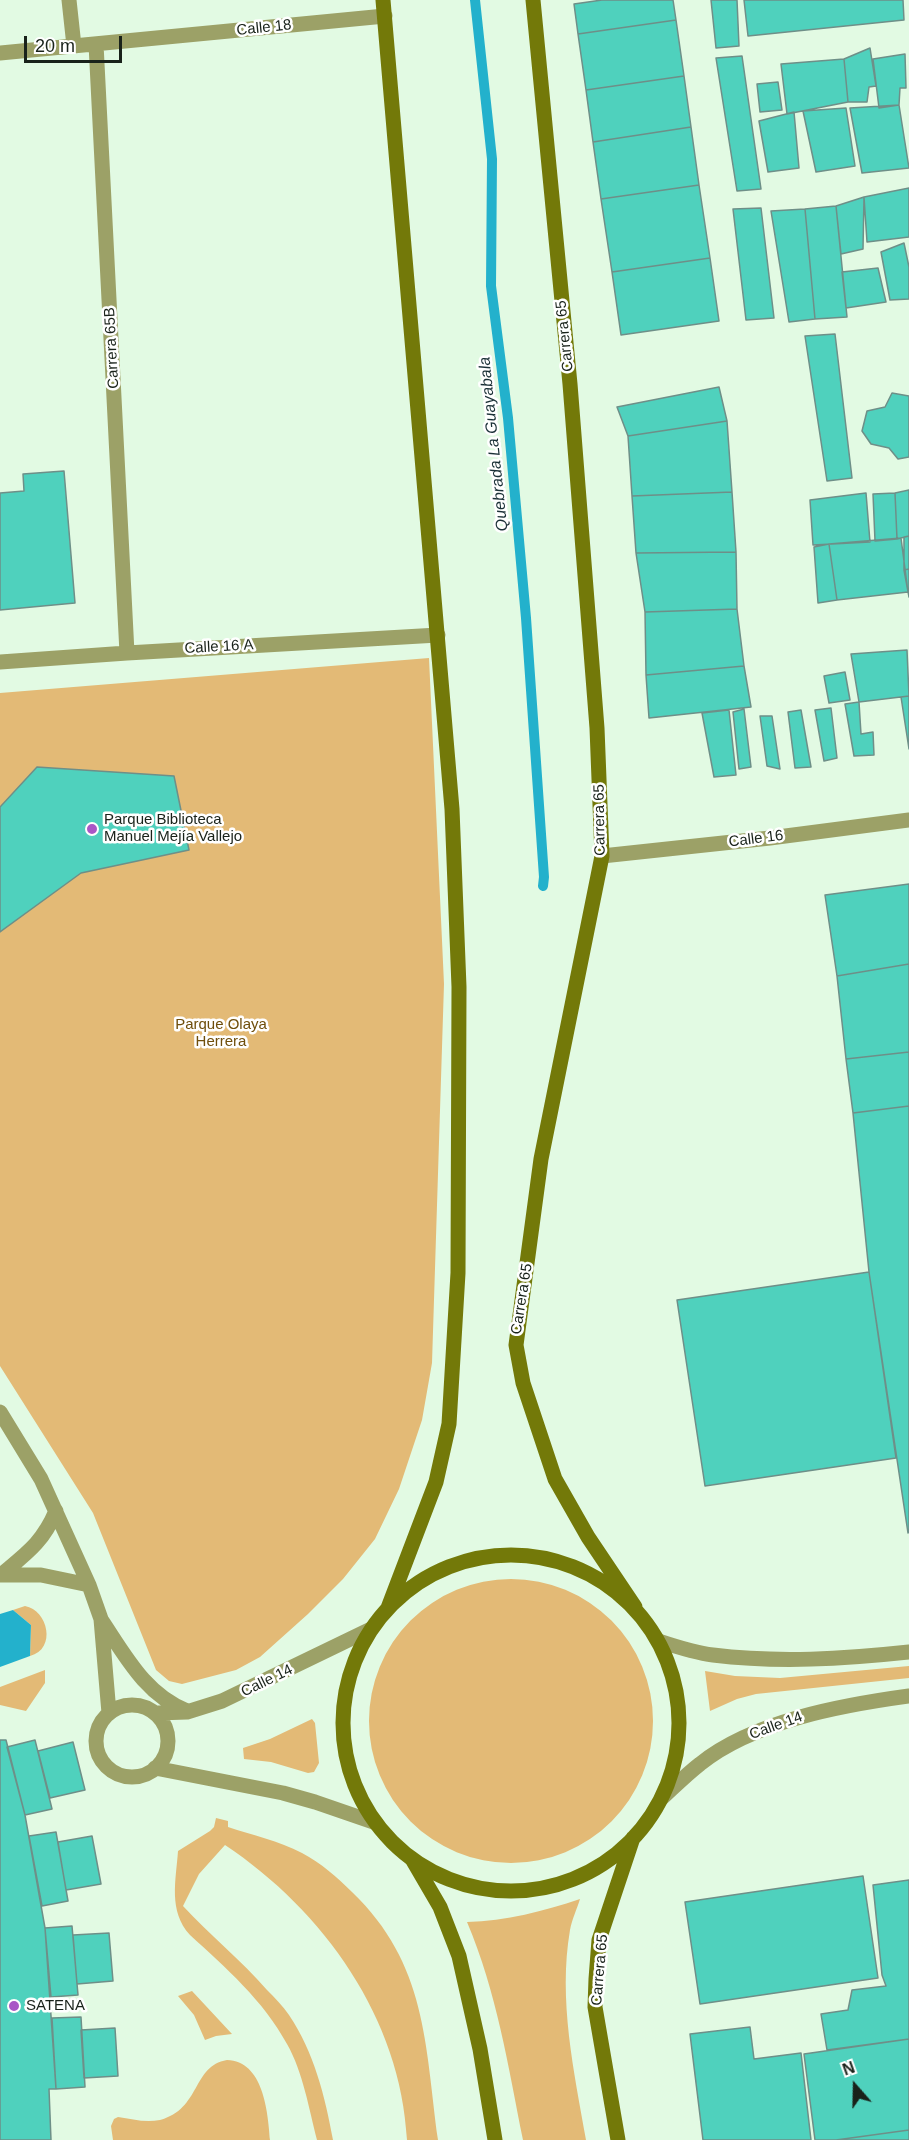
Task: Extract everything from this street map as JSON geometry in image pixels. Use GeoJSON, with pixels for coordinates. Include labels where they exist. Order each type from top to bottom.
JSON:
{"type":"FeatureCollection","features":[{"type":"Feature","properties":{"kind":"main road"},"geometry":{"type":"LineString","coordinates":[[383,0],[452,809],[459,987],[458,1273],[449,1424],[436,1482],[388,1608]]}},
{"type":"Feature","properties":{"kind":"main road","name":"Carrera 65"},"geometry":{"type":"LineString","coordinates":[[533,0],[571,396],[597,728],[602,856],[541,1159],[516,1345],[523,1383],[555,1479],[588,1537],[635,1607]]}},
{"type":"Feature","properties":{"kind":"main road"},"geometry":{"type":"LineString","coordinates":[[511,1554],[557,1560],[599,1578],[635,1607],[659,1641],[674,1676],[680,1707],[680,1738],[673,1769],[662,1798],[633,1838],[602,1864],[566,1882],[526,1890],[486,1889],[447,1878],[412,1859],[398,1848],[376,1823],[355,1787],[344,1748],[343,1706],[352,1666],[371,1629],[388,1608],[424,1579],[434,1574],[466,1560],[511,1554]]}},
{"type":"Feature","properties":{"kind":"main road","name":"Carrera 65"},"geometry":{"type":"LineString","coordinates":[[618,2140],[595,2007],[596,1979],[599,1941],[633,1838]]}},
{"type":"Feature","properties":{"kind":"main road"},"geometry":{"type":"LineString","coordinates":[[412,1859],[440,1907],[459,1956],[480,2049],[495,2140]]}},
{"type":"Feature","properties":{"kind":"street"},"geometry":{"type":"LineString","coordinates":[[69,0],[74,46]]}},
{"type":"Feature","properties":{"kind":"street","name":"Calle 18"},"geometry":{"type":"LineString","coordinates":[[0,53],[385,16]]}},
{"type":"Feature","properties":{"kind":"street","name":"Carrera 65B"},"geometry":{"type":"LineString","coordinates":[[96,44],[127,653]]}},
{"type":"Feature","properties":{"kind":"street","name":"Calle 16 A"},"geometry":{"type":"LineString","coordinates":[[0,662],[438,635]]}},
{"type":"Feature","properties":{"kind":"street","name":"Calle 16"},"geometry":{"type":"LineString","coordinates":[[602,856],[909,820]]}},
{"type":"Feature","properties":{"kind":"street"},"geometry":{"type":"LineString","coordinates":[[0,1412],[33,1465],[56,1510],[89,1585],[101,1619],[134,1670],[150,1688],[171,1705],[187,1712]]}},
{"type":"Feature","properties":{"kind":"street"},"geometry":{"type":"LineString","coordinates":[[1,1574],[33,1548],[47,1531],[56,1510]]}},
{"type":"Feature","properties":{"kind":"street"},"geometry":{"type":"LineString","coordinates":[[1,1574],[41,1575],[89,1585]]}},
{"type":"Feature","properties":{"kind":"street"},"geometry":{"type":"LineString","coordinates":[[101,1619],[109,1713]]}},
{"type":"Feature","properties":{"kind":"street","name":"Calle 14"},"geometry":{"type":"LineString","coordinates":[[157,1713],[187,1712],[238,1695],[371,1629]]}},
{"type":"Feature","properties":{"kind":"street"},"geometry":{"type":"LineString","coordinates":[[659,1641],[712,1655],[745,1658],[805,1660],[909,1653]]}},
{"type":"Feature","properties":{"kind":"street","name":"Calle 14"},"geometry":{"type":"LineString","coordinates":[[662,1798],[701,1762],[748,1736],[818,1712],[863,1702],[909,1696]]}},
{"type":"Feature","properties":{"kind":"street"},"geometry":{"type":"LineString","coordinates":[[120,1706],[146,1707],[157,1713],[168,1736],[168,1748],[163,1760],[145,1774],[121,1775],[111,1770],[102,1760],[97,1749],[96,1735],[100,1723],[120,1706]]}},
{"type":"Feature","properties":{"kind":"street"},"geometry":{"type":"LineString","coordinates":[[155,1768],[283,1793],[376,1823]]}},
{"type":"Feature","properties":{"kind":"green space","name":"Parque Olaya Herrera"},"geometry":{"type":"Polygon","coordinates":[[[429,658],[444,984],[432,1363],[422,1420],[399,1489],[375,1539],[343,1579],[260,1657],[236,1670],[182,1684],[169,1681],[156,1670],[93,1513],[0,1366],[0,693],[429,658]]]}},
{"type":"Feature","properties":{"kind":"green space"},"geometry":{"type":"Polygon","coordinates":[[[511,1579],[552,1585],[578,1596],[601,1611],[621,1631],[636,1654],[647,1680],[653,1721],[647,1762],[636,1788],[621,1811],[601,1831],[578,1846],[552,1857],[511,1863],[470,1857],[444,1846],[421,1831],[401,1811],[386,1788],[375,1762],[369,1721],[375,1680],[386,1654],[401,1631],[421,1611],[444,1596],[470,1585],[511,1579]]]}},
{"type":"Feature","properties":{"kind":"green space"},"geometry":{"type":"Polygon","coordinates":[[[25,1606],[33,1609],[39,1615],[46,1630],[44,1646],[30,1656],[31,1625],[13,1610],[25,1606]]]}},
{"type":"Feature","properties":{"kind":"green space"},"geometry":{"type":"Polygon","coordinates":[[[909,1666],[909,1678],[756,1694],[737,1699],[710,1711],[705,1671],[735,1676],[780,1678],[909,1666]]]}},
{"type":"Feature","properties":{"kind":"green space"},"geometry":{"type":"Polygon","coordinates":[[[45,1670],[45,1683],[26,1711],[0,1705],[0,1687],[45,1670]]]}},
{"type":"Feature","properties":{"kind":"green space"},"geometry":{"type":"Polygon","coordinates":[[[312,1719],[315,1723],[319,1763],[314,1772],[308,1773],[271,1762],[244,1759],[243,1748],[270,1739],[312,1719]]]}},
{"type":"Feature","properties":{"kind":"green space"},"geometry":{"type":"Polygon","coordinates":[[[216,1818],[228,1821],[228,1827],[284,1845],[309,1857],[341,1881],[377,1919],[409,1977],[418,2007],[430,2071],[438,2140],[407,2140],[402,2095],[390,2052],[373,2011],[351,1972],[325,1935],[261,1872],[225,1845],[199,1874],[183,1906],[276,1999],[298,2029],[312,2059],[333,2140],[317,2140],[305,2091],[287,2044],[267,2013],[243,1985],[190,1935],[179,1916],[175,1895],[178,1851],[210,1831],[214,1827],[216,1818]]]}},
{"type":"Feature","properties":{"kind":"green space"},"geometry":{"type":"Polygon","coordinates":[[[580,1899],[570,1930],[566,1983],[569,2035],[586,2140],[523,2140],[494,2002],[467,1922],[525,1915],[580,1899]]]}},
{"type":"Feature","properties":{"kind":"green space"},"geometry":{"type":"Polygon","coordinates":[[[192,1991],[232,2034],[205,2040],[194,2015],[178,1996],[192,1991]]]}},
{"type":"Feature","properties":{"kind":"green space"},"geometry":{"type":"Polygon","coordinates":[[[227,2060],[249,2069],[256,2078],[268,2115],[270,2140],[113,2140],[111,2126],[114,2119],[118,2117],[154,2121],[173,2115],[190,2098],[208,2070],[227,2060]]]}},
{"type":"Feature","properties":{"kind":"water"},"geometry":{"type":"Polygon","coordinates":[[[13,1610],[31,1625],[30,1656],[0,1667],[0,1614],[13,1610]]]}},
{"type":"Feature","properties":{"kind":"building"},"geometry":{"type":"Polygon","coordinates":[[[602,0],[673,0],[676,20],[578,34],[574,4],[602,0]]]}},
{"type":"Feature","properties":{"kind":"building"},"geometry":{"type":"Polygon","coordinates":[[[711,0],[737,0],[739,46],[716,48],[711,0]]]}},
{"type":"Feature","properties":{"kind":"building"},"geometry":{"type":"Polygon","coordinates":[[[744,0],[903,0],[904,20],[748,36],[744,0]]]}},
{"type":"Feature","properties":{"kind":"building"},"geometry":{"type":"Polygon","coordinates":[[[676,20],[684,76],[586,90],[578,34],[676,20]]]}},
{"type":"Feature","properties":{"kind":"building"},"geometry":{"type":"Polygon","coordinates":[[[870,48],[876,86],[869,87],[867,102],[848,102],[844,59],[870,48]]]}},
{"type":"Feature","properties":{"kind":"building"},"geometry":{"type":"Polygon","coordinates":[[[905,54],[906,88],[900,88],[899,105],[879,108],[873,59],[905,54]]]}},
{"type":"Feature","properties":{"kind":"building"},"geometry":{"type":"Polygon","coordinates":[[[742,56],[761,189],[737,191],[716,58],[742,56]]]}},
{"type":"Feature","properties":{"kind":"building"},"geometry":{"type":"Polygon","coordinates":[[[844,59],[848,102],[787,114],[781,64],[844,59]]]}},
{"type":"Feature","properties":{"kind":"building"},"geometry":{"type":"Polygon","coordinates":[[[684,76],[691,127],[593,142],[586,90],[684,76]]]}},
{"type":"Feature","properties":{"kind":"building"},"geometry":{"type":"Polygon","coordinates":[[[778,82],[782,110],[760,112],[757,84],[778,82]]]}},
{"type":"Feature","properties":{"kind":"building"},"geometry":{"type":"Polygon","coordinates":[[[899,105],[909,168],[862,173],[850,108],[899,105]]]}},
{"type":"Feature","properties":{"kind":"building"},"geometry":{"type":"Polygon","coordinates":[[[846,108],[855,166],[816,172],[803,111],[846,108]]]}},
{"type":"Feature","properties":{"kind":"building"},"geometry":{"type":"Polygon","coordinates":[[[794,112],[799,168],[768,172],[759,121],[794,112]]]}},
{"type":"Feature","properties":{"kind":"building"},"geometry":{"type":"Polygon","coordinates":[[[691,127],[699,185],[601,199],[593,142],[691,127]]]}},
{"type":"Feature","properties":{"kind":"building"},"geometry":{"type":"Polygon","coordinates":[[[699,185],[710,258],[612,272],[601,199],[699,185]]]}},
{"type":"Feature","properties":{"kind":"building"},"geometry":{"type":"Polygon","coordinates":[[[909,188],[909,237],[867,242],[864,197],[909,188]]]}},
{"type":"Feature","properties":{"kind":"building"},"geometry":{"type":"Polygon","coordinates":[[[864,197],[863,249],[841,254],[836,206],[864,197]]]}},
{"type":"Feature","properties":{"kind":"building"},"geometry":{"type":"Polygon","coordinates":[[[836,206],[847,317],[815,319],[805,209],[836,206]]]}},
{"type":"Feature","properties":{"kind":"building"},"geometry":{"type":"Polygon","coordinates":[[[761,208],[774,318],[746,320],[733,209],[761,208]]]}},
{"type":"Feature","properties":{"kind":"building"},"geometry":{"type":"Polygon","coordinates":[[[805,209],[815,319],[789,322],[771,211],[805,209]]]}},
{"type":"Feature","properties":{"kind":"building"},"geometry":{"type":"Polygon","coordinates":[[[904,243],[909,267],[909,299],[890,300],[881,252],[904,243]]]}},
{"type":"Feature","properties":{"kind":"building"},"geometry":{"type":"Polygon","coordinates":[[[710,258],[719,321],[621,335],[612,272],[710,258]]]}},
{"type":"Feature","properties":{"kind":"building"},"geometry":{"type":"Polygon","coordinates":[[[878,268],[886,302],[846,308],[842,272],[878,268]]]}},
{"type":"Feature","properties":{"kind":"building"},"geometry":{"type":"Polygon","coordinates":[[[835,334],[852,478],[827,481],[805,336],[835,334]]]}},
{"type":"Feature","properties":{"kind":"building"},"geometry":{"type":"Polygon","coordinates":[[[719,387],[727,421],[628,436],[617,407],[719,387]]]}},
{"type":"Feature","properties":{"kind":"building"},"geometry":{"type":"Polygon","coordinates":[[[892,393],[909,396],[909,457],[898,459],[889,448],[871,444],[862,431],[867,411],[885,407],[892,393]]]}},
{"type":"Feature","properties":{"kind":"building"},"geometry":{"type":"Polygon","coordinates":[[[727,421],[732,492],[632,496],[628,436],[727,421]]]}},
{"type":"Feature","properties":{"kind":"building"},"geometry":{"type":"Polygon","coordinates":[[[64,471],[75,603],[0,610],[0,493],[24,491],[23,474],[64,471]]]}},
{"type":"Feature","properties":{"kind":"building"},"geometry":{"type":"Polygon","coordinates":[[[909,490],[909,536],[897,539],[895,493],[909,490]]]}},
{"type":"Feature","properties":{"kind":"building"},"geometry":{"type":"Polygon","coordinates":[[[732,492],[736,552],[636,553],[632,496],[732,492]]]}},
{"type":"Feature","properties":{"kind":"building"},"geometry":{"type":"Polygon","coordinates":[[[866,493],[870,542],[813,545],[810,500],[866,493]]]}},
{"type":"Feature","properties":{"kind":"building"},"geometry":{"type":"Polygon","coordinates":[[[895,493],[897,539],[875,541],[873,494],[895,493]]]}},
{"type":"Feature","properties":{"kind":"building"},"geometry":{"type":"Polygon","coordinates":[[[909,536],[909,569],[904,570],[904,537],[909,536]]]}},
{"type":"Feature","properties":{"kind":"building"},"geometry":{"type":"Polygon","coordinates":[[[901,538],[908,592],[837,600],[829,544],[901,538]]]}},
{"type":"Feature","properties":{"kind":"building"},"geometry":{"type":"Polygon","coordinates":[[[829,544],[837,600],[818,603],[814,547],[829,544]]]}},
{"type":"Feature","properties":{"kind":"building"},"geometry":{"type":"Polygon","coordinates":[[[736,552],[737,609],[645,612],[636,553],[736,552]]]}},
{"type":"Feature","properties":{"kind":"building"},"geometry":{"type":"Polygon","coordinates":[[[909,569],[909,597],[904,570],[909,569]]]}},
{"type":"Feature","properties":{"kind":"building"},"geometry":{"type":"Polygon","coordinates":[[[737,609],[744,666],[646,675],[645,612],[737,609]]]}},
{"type":"Feature","properties":{"kind":"building"},"geometry":{"type":"Polygon","coordinates":[[[907,650],[909,696],[859,702],[851,654],[907,650]]]}},
{"type":"Feature","properties":{"kind":"building"},"geometry":{"type":"Polygon","coordinates":[[[744,666],[751,707],[649,718],[646,675],[744,666]]]}},
{"type":"Feature","properties":{"kind":"building"},"geometry":{"type":"Polygon","coordinates":[[[845,672],[850,700],[829,703],[824,676],[845,672]]]}},
{"type":"Feature","properties":{"kind":"building"},"geometry":{"type":"Polygon","coordinates":[[[909,696],[909,749],[901,697],[909,696]]]}},
{"type":"Feature","properties":{"kind":"building"},"geometry":{"type":"Polygon","coordinates":[[[859,702],[861,734],[873,732],[874,755],[854,756],[845,704],[859,702]]]}},
{"type":"Feature","properties":{"kind":"building"},"geometry":{"type":"Polygon","coordinates":[[[831,708],[837,758],[824,761],[815,710],[831,708]]]}},
{"type":"Feature","properties":{"kind":"building"},"geometry":{"type":"Polygon","coordinates":[[[744,709],[751,767],[739,769],[733,712],[744,709]]]}},
{"type":"Feature","properties":{"kind":"building"},"geometry":{"type":"Polygon","coordinates":[[[729,710],[736,775],[714,777],[702,713],[729,710]]]}},
{"type":"Feature","properties":{"kind":"building"},"geometry":{"type":"Polygon","coordinates":[[[801,710],[811,767],[795,768],[788,712],[801,710]]]}},
{"type":"Feature","properties":{"kind":"building"},"geometry":{"type":"Polygon","coordinates":[[[760,716],[772,716],[780,769],[767,766],[760,716]]]}},
{"type":"Feature","properties":{"kind":"building","name":"Parque Biblioteca Manuel Mejía Vallejo"},"geometry":{"type":"Polygon","coordinates":[[[37,767],[174,776],[189,850],[81,873],[0,932],[0,807],[37,767]]]}},
{"type":"Feature","properties":{"kind":"building"},"geometry":{"type":"Polygon","coordinates":[[[909,884],[909,964],[837,976],[825,895],[909,884]]]}},
{"type":"Feature","properties":{"kind":"building"},"geometry":{"type":"Polygon","coordinates":[[[909,964],[909,1052],[846,1059],[837,976],[909,964]]]}},
{"type":"Feature","properties":{"kind":"building"},"geometry":{"type":"Polygon","coordinates":[[[909,1052],[909,1106],[853,1113],[846,1059],[909,1052]]]}},
{"type":"Feature","properties":{"kind":"building"},"geometry":{"type":"Polygon","coordinates":[[[909,1106],[908,1533],[869,1272],[853,1113],[909,1106]]]}},
{"type":"Feature","properties":{"kind":"building"},"geometry":{"type":"Polygon","coordinates":[[[869,1272],[896,1458],[705,1486],[677,1300],[869,1272]]]}},
{"type":"Feature","properties":{"kind":"building"},"geometry":{"type":"Polygon","coordinates":[[[0,1740],[6,1740],[25,1815],[45,1928],[56,2089],[49,2089],[51,2140],[0,2140],[0,1740]]]}},
{"type":"Feature","properties":{"kind":"building"},"geometry":{"type":"Polygon","coordinates":[[[35,1740],[52,1809],[25,1815],[7,1747],[35,1740]]]}},
{"type":"Feature","properties":{"kind":"building"},"geometry":{"type":"Polygon","coordinates":[[[73,1742],[85,1790],[50,1798],[38,1751],[73,1742]]]}},
{"type":"Feature","properties":{"kind":"building"},"geometry":{"type":"Polygon","coordinates":[[[56,1832],[68,1901],[42,1906],[29,1836],[56,1832]]]}},
{"type":"Feature","properties":{"kind":"building"},"geometry":{"type":"Polygon","coordinates":[[[92,1836],[101,1884],[66,1890],[58,1842],[92,1836]]]}},
{"type":"Feature","properties":{"kind":"building"},"geometry":{"type":"Polygon","coordinates":[[[863,1876],[878,1978],[700,2004],[685,1902],[863,1876]]]}},
{"type":"Feature","properties":{"kind":"building"},"geometry":{"type":"Polygon","coordinates":[[[909,1880],[909,2039],[827,2050],[821,2014],[848,2010],[852,1990],[886,1986],[882,1975],[873,1885],[909,1880]]]}},
{"type":"Feature","properties":{"kind":"building"},"geometry":{"type":"Polygon","coordinates":[[[72,1926],[78,1995],[51,1997],[45,1928],[72,1926]]]}},
{"type":"Feature","properties":{"kind":"building"},"geometry":{"type":"Polygon","coordinates":[[[109,1933],[113,1981],[77,1984],[73,1935],[109,1933]]]}},
{"type":"Feature","properties":{"kind":"building"},"geometry":{"type":"Polygon","coordinates":[[[81,2017],[85,2087],[56,2089],[52,2018],[81,2017]]]}},
{"type":"Feature","properties":{"kind":"building"},"geometry":{"type":"Polygon","coordinates":[[[750,2027],[754,2059],[801,2053],[811,2140],[703,2140],[690,2034],[750,2027]]]}},
{"type":"Feature","properties":{"kind":"building"},"geometry":{"type":"Polygon","coordinates":[[[115,2028],[118,2076],[84,2078],[81,2030],[115,2028]]]}},
{"type":"Feature","properties":{"kind":"building"},"geometry":{"type":"Polygon","coordinates":[[[909,2039],[909,2130],[836,2140],[815,2140],[804,2054],[909,2039]]]}},
{"type":"Feature","properties":{"kind":"building"},"geometry":{"type":"Polygon","coordinates":[[[909,2130],[909,2140],[836,2140],[909,2130]]]}},
{"type":"Feature","properties":{"kind":"waterway","name":"Quebrada La Guayabala"},"geometry":{"type":"LineString","coordinates":[[475,0],[492,159],[491,286],[508,418],[526,618],[543,886]]}},
{"type":"Feature","properties":{"kind":"place","name":"Parque Biblioteca Manuel Mejía Vallejo"},"geometry":{"type":"Point","coordinates":[92,829]}},
{"type":"Feature","properties":{"kind":"place","name":"SATENA"},"geometry":{"type":"Point","coordinates":[14,2006]}}]}
